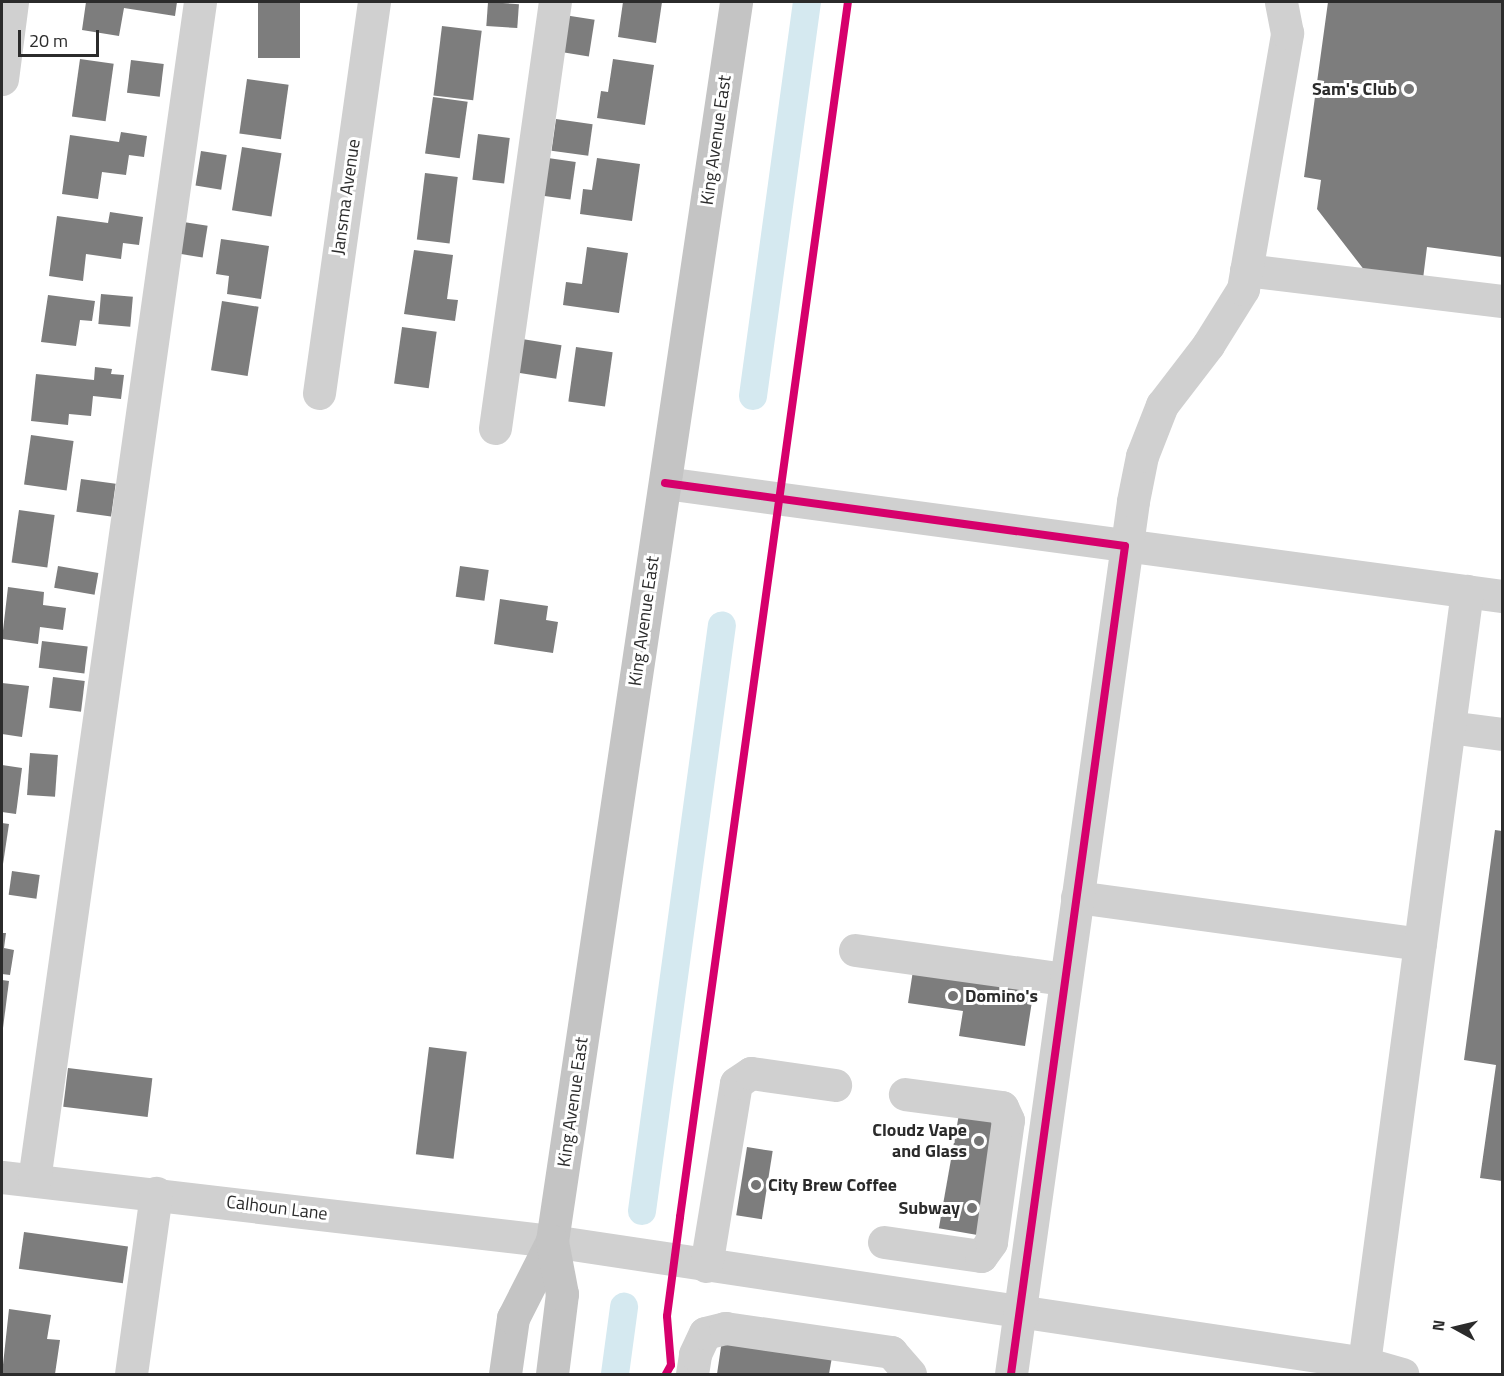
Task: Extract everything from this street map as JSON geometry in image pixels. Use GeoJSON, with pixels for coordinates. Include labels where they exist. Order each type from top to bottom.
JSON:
{"type":"FeatureCollection","features":[{"type":"Feature","properties":{"kind":"main road","name":"King Avenue East"},"geometry":{"type":"LineString","coordinates":[[505,1374],[513,1318],[552,1241],[736,2]]}},
{"type":"Feature","properties":{"kind":"main road","name":"King Avenue East"},"geometry":{"type":"LineString","coordinates":[[552,1241],[562,1294],[552,1374]]}},
{"type":"Feature","properties":{"kind":"street"},"geometry":{"type":"LineString","coordinates":[[2,79],[12,2]]}},
{"type":"Feature","properties":{"kind":"street"},"geometry":{"type":"LineString","coordinates":[[34,1180],[200,2]]}},
{"type":"Feature","properties":{"kind":"street","name":"Jansma Avenue"},"geometry":{"type":"LineString","coordinates":[[319,393],[374,2]]}},
{"type":"Feature","properties":{"kind":"street"},"geometry":{"type":"LineString","coordinates":[[495,428],[555,2]]}},
{"type":"Feature","properties":{"kind":"street"},"geometry":{"type":"LineString","coordinates":[[1011,1374],[1125,546],[1143,456],[1162,405],[1225,319],[1243,289],[1287,33],[1281,2]]}},
{"type":"Feature","properties":{"kind":"street"},"geometry":{"type":"LineString","coordinates":[[1246,270],[1503,301]]}},
{"type":"Feature","properties":{"kind":"street"},"geometry":{"type":"LineString","coordinates":[[665,483],[1503,596]]}},
{"type":"Feature","properties":{"kind":"street"},"geometry":{"type":"LineString","coordinates":[[1364,1363],[1467,591]]}},
{"type":"Feature","properties":{"kind":"street"},"geometry":{"type":"LineString","coordinates":[[1449,727],[1503,734]]}},
{"type":"Feature","properties":{"kind":"street"},"geometry":{"type":"LineString","coordinates":[[1077,897],[1420,944]]}},
{"type":"Feature","properties":{"kind":"street"},"geometry":{"type":"LineString","coordinates":[[855,950],[1065,980]]}},
{"type":"Feature","properties":{"kind":"street"},"geometry":{"type":"LineString","coordinates":[[706,1266],[736,1083],[751,1073],[835,1085]]}},
{"type":"Feature","properties":{"kind":"street"},"geometry":{"type":"LineString","coordinates":[[884,1242],[981,1256],[991,1242],[1007,1131],[1008,1120],[1002,1107],[905,1094]]}},
{"type":"Feature","properties":{"kind":"street","name":"Calhoun Lane"},"geometry":{"type":"LineString","coordinates":[[2,1177],[156,1193],[552,1241],[706,1266],[1364,1363],[1402,1374]]}},
{"type":"Feature","properties":{"kind":"street"},"geometry":{"type":"LineString","coordinates":[[131,1374],[156,1193]]}},
{"type":"Feature","properties":{"kind":"street"},"geometry":{"type":"LineString","coordinates":[[692,1374],[695,1354],[705,1332],[725,1328],[891,1352],[910,1374]]}},
{"type":"Feature","properties":{"kind":"building"},"geometry":{"type":"Polygon","coordinates":[[[86,2],[177,2],[175,16],[124,8],[119,36],[82,30],[86,2]]]}},
{"type":"Feature","properties":{"kind":"building"},"geometry":{"type":"Polygon","coordinates":[[[258,2],[300,2],[300,58],[258,58],[258,2]]]}},
{"type":"Feature","properties":{"kind":"building"},"geometry":{"type":"Polygon","coordinates":[[[488,2],[519,4],[517,28],[486,26],[488,2]]]}},
{"type":"Feature","properties":{"kind":"building"},"geometry":{"type":"Polygon","coordinates":[[[623,2],[662,2],[656,43],[618,37],[623,2]]]}},
{"type":"Feature","properties":{"kind":"building","name":"Sam's Club"},"geometry":{"type":"Polygon","coordinates":[[[1328,2],[1502,2],[1502,257],[1427,247],[1423,279],[1365,271],[1317,209],[1321,180],[1304,177],[1328,2]]]}},
{"type":"Feature","properties":{"kind":"building"},"geometry":{"type":"Polygon","coordinates":[[[564,15],[595,20],[589,56],[558,52],[564,15]]]}},
{"type":"Feature","properties":{"kind":"building"},"geometry":{"type":"Polygon","coordinates":[[[442,26],[482,31],[473,100],[433,95],[442,26]]]}},
{"type":"Feature","properties":{"kind":"building"},"geometry":{"type":"Polygon","coordinates":[[[80,59],[114,64],[106,121],[72,116],[80,59]]]}},
{"type":"Feature","properties":{"kind":"building"},"geometry":{"type":"Polygon","coordinates":[[[613,59],[654,65],[645,125],[597,118],[601,91],[608,92],[613,59]]]}},
{"type":"Feature","properties":{"kind":"building"},"geometry":{"type":"Polygon","coordinates":[[[131,60],[164,64],[160,97],[127,93],[131,60]]]}},
{"type":"Feature","properties":{"kind":"building"},"geometry":{"type":"Polygon","coordinates":[[[247,79],[289,85],[281,139],[239,133],[247,79]]]}},
{"type":"Feature","properties":{"kind":"building"},"geometry":{"type":"Polygon","coordinates":[[[433,97],[468,102],[460,158],[425,153],[433,97]]]}},
{"type":"Feature","properties":{"kind":"building"},"geometry":{"type":"Polygon","coordinates":[[[556,119],[593,124],[588,156],[552,151],[556,119]]]}},
{"type":"Feature","properties":{"kind":"building"},"geometry":{"type":"Polygon","coordinates":[[[121,132],[147,136],[144,157],[129,155],[126,175],[102,172],[98,199],[62,194],[70,135],[119,142],[121,132]]]}},
{"type":"Feature","properties":{"kind":"building"},"geometry":{"type":"Polygon","coordinates":[[[478,134],[510,138],[504,184],[472,180],[478,134]]]}},
{"type":"Feature","properties":{"kind":"building"},"geometry":{"type":"Polygon","coordinates":[[[242,147],[282,153],[271,216],[232,210],[242,147]]]}},
{"type":"Feature","properties":{"kind":"building"},"geometry":{"type":"Polygon","coordinates":[[[201,151],[227,155],[221,190],[196,186],[201,151]]]}},
{"type":"Feature","properties":{"kind":"building"},"geometry":{"type":"Polygon","coordinates":[[[548,158],[576,162],[570,200],[543,196],[548,158]]]}},
{"type":"Feature","properties":{"kind":"building"},"geometry":{"type":"Polygon","coordinates":[[[597,158],[640,164],[632,221],[580,214],[583,189],[592,190],[597,158]]]}},
{"type":"Feature","properties":{"kind":"building"},"geometry":{"type":"Polygon","coordinates":[[[425,173],[458,177],[450,244],[417,240],[425,173]]]}},
{"type":"Feature","properties":{"kind":"building"},"geometry":{"type":"Polygon","coordinates":[[[110,212],[143,217],[139,245],[123,243],[121,259],[86,254],[83,281],[49,276],[57,216],[108,223],[110,212]]]}},
{"type":"Feature","properties":{"kind":"building"},"geometry":{"type":"Polygon","coordinates":[[[177,221],[208,226],[203,257],[172,253],[177,221]]]}},
{"type":"Feature","properties":{"kind":"building"},"geometry":{"type":"Polygon","coordinates":[[[221,239],[269,246],[261,299],[227,294],[229,276],[216,274],[221,239]]]}},
{"type":"Feature","properties":{"kind":"building"},"geometry":{"type":"Polygon","coordinates":[[[587,247],[628,253],[619,313],[563,305],[566,282],[582,284],[587,247]]]}},
{"type":"Feature","properties":{"kind":"building"},"geometry":{"type":"Polygon","coordinates":[[[414,250],[453,255],[447,299],[458,300],[455,321],[404,314],[414,250]]]}},
{"type":"Feature","properties":{"kind":"building"},"geometry":{"type":"Polygon","coordinates":[[[101,294],[133,297],[130,327],[98,324],[101,294]]]}},
{"type":"Feature","properties":{"kind":"building"},"geometry":{"type":"Polygon","coordinates":[[[48,295],[95,301],[92,321],[80,320],[76,346],[41,342],[48,295]]]}},
{"type":"Feature","properties":{"kind":"building"},"geometry":{"type":"Polygon","coordinates":[[[222,301],[259,307],[248,376],[211,370],[222,301]]]}},
{"type":"Feature","properties":{"kind":"building"},"geometry":{"type":"Polygon","coordinates":[[[402,327],[437,332],[429,388],[394,383],[402,327]]]}},
{"type":"Feature","properties":{"kind":"building"},"geometry":{"type":"Polygon","coordinates":[[[522,339],[562,345],[556,379],[517,373],[522,339]]]}},
{"type":"Feature","properties":{"kind":"building"},"geometry":{"type":"Polygon","coordinates":[[[576,347],[613,352],[605,407],[568,401],[576,347]]]}},
{"type":"Feature","properties":{"kind":"building"},"geometry":{"type":"Polygon","coordinates":[[[95,367],[112,369],[111,374],[124,375],[121,399],[93,396],[91,416],[69,414],[68,425],[31,421],[36,374],[94,380],[95,367]]]}},
{"type":"Feature","properties":{"kind":"building"},"geometry":{"type":"Polygon","coordinates":[[[31,435],[74,441],[67,490],[24,485],[31,435]]]}},
{"type":"Feature","properties":{"kind":"building"},"geometry":{"type":"Polygon","coordinates":[[[81,479],[116,484],[111,517],[76,512],[81,479]]]}},
{"type":"Feature","properties":{"kind":"building"},"geometry":{"type":"Polygon","coordinates":[[[19,510],[55,515],[47,567],[12,562],[19,510]]]}},
{"type":"Feature","properties":{"kind":"building"},"geometry":{"type":"Polygon","coordinates":[[[58,566],[98,573],[95,595],[54,588],[58,566]]]}},
{"type":"Feature","properties":{"kind":"building"},"geometry":{"type":"Polygon","coordinates":[[[460,566],[489,570],[484,601],[456,597],[460,566]]]}},
{"type":"Feature","properties":{"kind":"building"},"geometry":{"type":"Polygon","coordinates":[[[8,587],[44,592],[43,605],[66,608],[63,630],[40,627],[38,644],[2,639],[8,587]]]}},
{"type":"Feature","properties":{"kind":"building"},"geometry":{"type":"Polygon","coordinates":[[[500,599],[548,606],[546,620],[558,622],[553,653],[494,644],[500,599]]]}},
{"type":"Feature","properties":{"kind":"building"},"geometry":{"type":"Polygon","coordinates":[[[42,641],[88,647],[84,673],[39,668],[42,641]]]}},
{"type":"Feature","properties":{"kind":"building"},"geometry":{"type":"Polygon","coordinates":[[[53,677],[85,681],[81,712],[49,708],[53,677]]]}},
{"type":"Feature","properties":{"kind":"building"},"geometry":{"type":"Polygon","coordinates":[[[2,683],[29,686],[22,737],[2,734],[2,683]]]}},
{"type":"Feature","properties":{"kind":"building"},"geometry":{"type":"Polygon","coordinates":[[[30,753],[58,755],[55,797],[27,795],[30,753]]]}},
{"type":"Feature","properties":{"kind":"building"},"geometry":{"type":"Polygon","coordinates":[[[2,765],[22,768],[16,814],[2,812],[2,765]]]}},
{"type":"Feature","properties":{"kind":"building"},"geometry":{"type":"Polygon","coordinates":[[[2,823],[9,824],[3,864],[2,864],[2,823]]]}},
{"type":"Feature","properties":{"kind":"building"},"geometry":{"type":"Polygon","coordinates":[[[1495,830],[1502,831],[1502,1181],[1480,1178],[1496,1065],[1464,1060],[1495,830]]]}},
{"type":"Feature","properties":{"kind":"building"},"geometry":{"type":"Polygon","coordinates":[[[12,871],[40,875],[36,899],[9,895],[12,871]]]}},
{"type":"Feature","properties":{"kind":"building"},"geometry":{"type":"Polygon","coordinates":[[[2,933],[6,933],[4,948],[14,950],[10,975],[2,974],[2,933]]]}},
{"type":"Feature","properties":{"kind":"building"},"geometry":{"type":"Polygon","coordinates":[[[914,964],[1035,982],[1025,1046],[959,1036],[963,1011],[908,1003],[914,964]]]}},
{"type":"Feature","properties":{"kind":"building"},"geometry":{"type":"Polygon","coordinates":[[[2,980],[9,981],[3,1028],[2,1028],[2,980]]]}},
{"type":"Feature","properties":{"kind":"building"},"geometry":{"type":"Polygon","coordinates":[[[429,1047],[467,1052],[454,1159],[416,1154],[429,1047]]]}},
{"type":"Feature","properties":{"kind":"building"},"geometry":{"type":"Polygon","coordinates":[[[68,1068],[152,1078],[148,1117],[63,1107],[68,1068]]]}},
{"type":"Feature","properties":{"kind":"building"},"geometry":{"type":"Polygon","coordinates":[[[959,1114],[1000,1121],[980,1236],[939,1228],[959,1114]]]}},
{"type":"Feature","properties":{"kind":"building"},"geometry":{"type":"Polygon","coordinates":[[[747,1147],[773,1151],[762,1219],[736,1215],[747,1147]]]}},
{"type":"Feature","properties":{"kind":"building"},"geometry":{"type":"Polygon","coordinates":[[[24,1232],[128,1247],[123,1283],[19,1269],[24,1232]]]}},
{"type":"Feature","properties":{"kind":"building"},"geometry":{"type":"Polygon","coordinates":[[[9,1309],[51,1315],[47,1339],[60,1340],[55,1374],[2,1374],[9,1309]]]}},
{"type":"Feature","properties":{"kind":"building"},"geometry":{"type":"Polygon","coordinates":[[[722,1340],[832,1357],[829,1374],[717,1374],[722,1340]]]}},
{"type":"Feature","properties":{"kind":"waterway"},"geometry":{"type":"LineString","coordinates":[[753,396],[807,2]]}},
{"type":"Feature","properties":{"kind":"waterway"},"geometry":{"type":"LineString","coordinates":[[642,1211],[722,625]]}},
{"type":"Feature","properties":{"kind":"waterway"},"geometry":{"type":"LineString","coordinates":[[615,1374],[624,1307]]}},
{"type":"Feature","properties":{"kind":"cycle path"},"geometry":{"type":"LineString","coordinates":[[666,1374],[671,1365],[667,1316],[680,1217],[848,2]]}},
{"type":"Feature","properties":{"kind":"cycle path"},"geometry":{"type":"LineString","coordinates":[[665,483],[1125,546],[1011,1374]]}},
{"type":"Feature","properties":{"kind":"place","name":"Sam's Club"},"geometry":{"type":"Point","coordinates":[1409,89]}},
{"type":"Feature","properties":{"kind":"place","name":"Domino's"},"geometry":{"type":"Point","coordinates":[953,996]}},
{"type":"Feature","properties":{"kind":"place","name":"Cloudz Vape and Glass"},"geometry":{"type":"Point","coordinates":[979,1141]}},
{"type":"Feature","properties":{"kind":"place","name":"City Brew Coffee"},"geometry":{"type":"Point","coordinates":[756,1185]}},
{"type":"Feature","properties":{"kind":"place","name":"Subway"},"geometry":{"type":"Point","coordinates":[972,1208]}}]}
